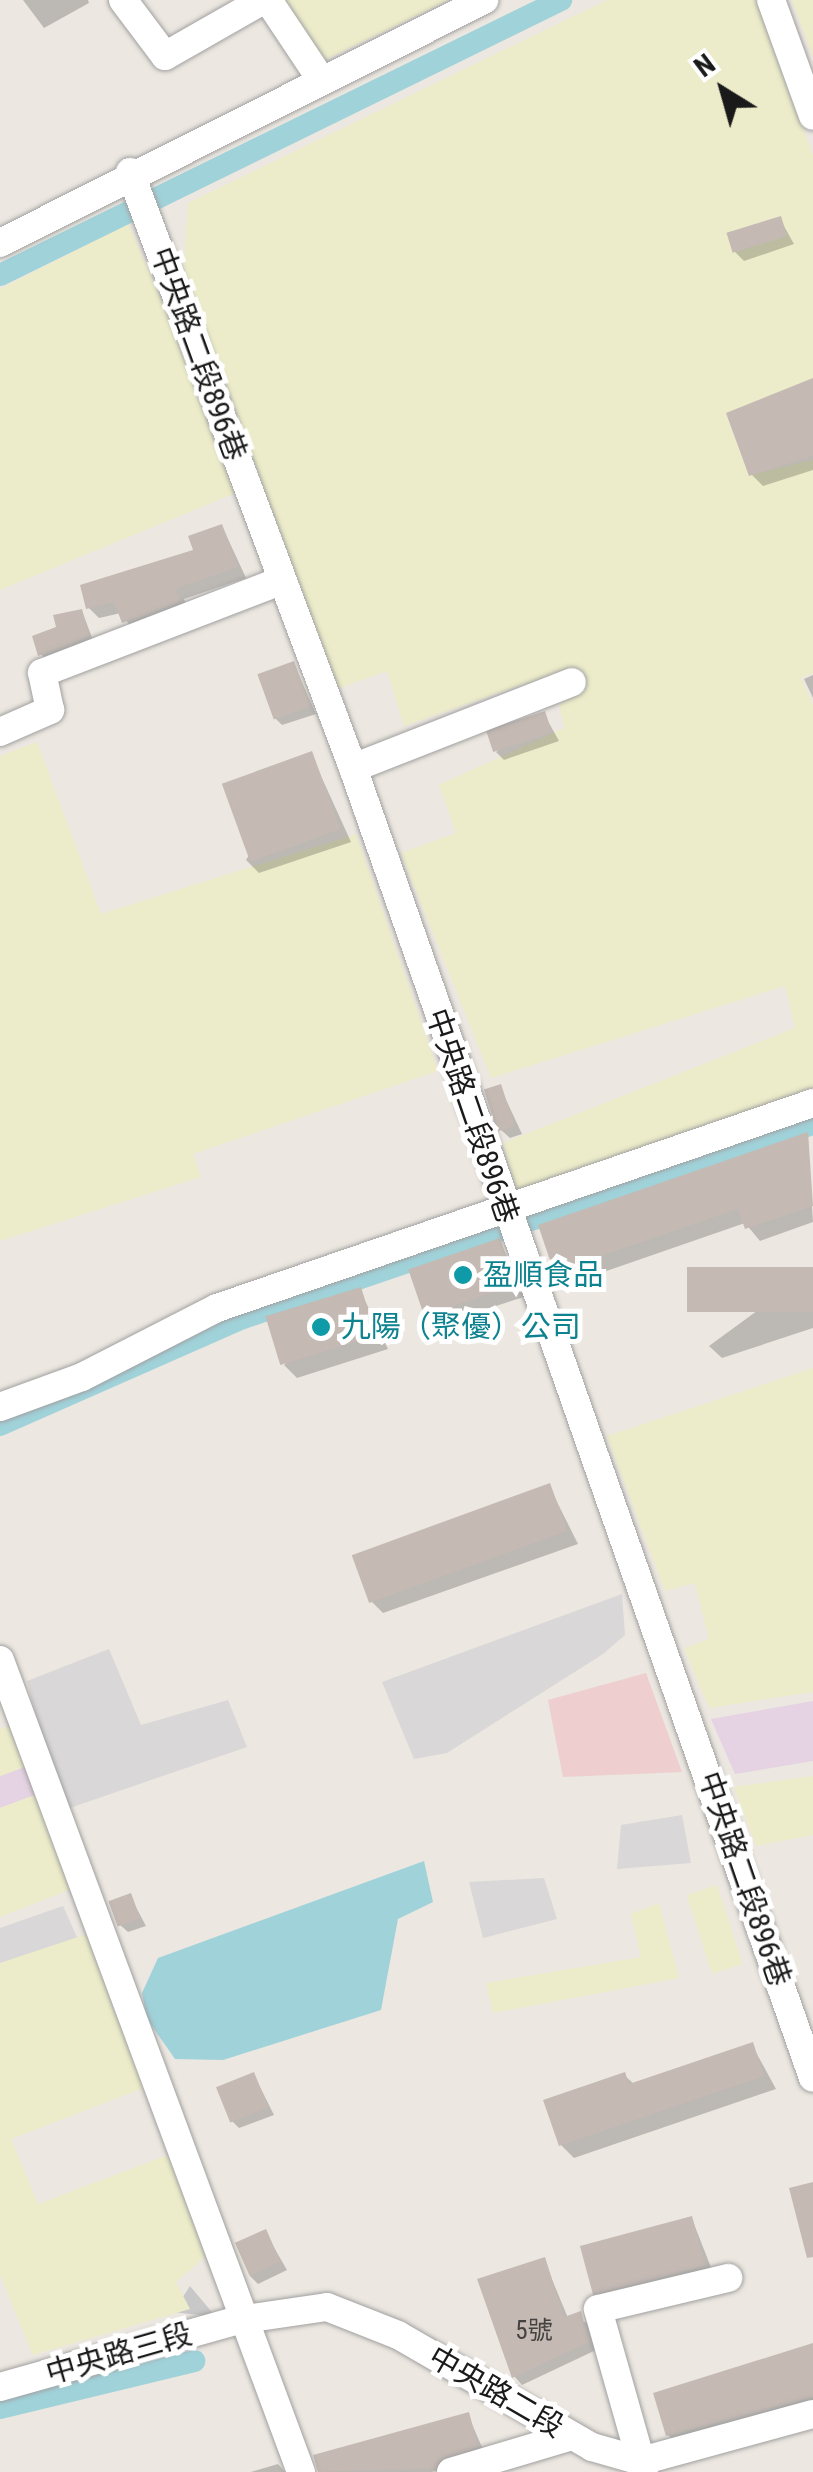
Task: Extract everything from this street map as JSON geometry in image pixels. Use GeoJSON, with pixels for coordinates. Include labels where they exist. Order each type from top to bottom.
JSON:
{"type":"FeatureCollection","features":[{"type":"Feature","properties":{"kind":"street"},"geometry":{"type":"LineString","coordinates":[[124,0],[164,56],[265,0],[320,78]]}},
{"type":"Feature","properties":{"kind":"street"},"geometry":{"type":"LineString","coordinates":[[0,244],[130,172],[484,0]]}},
{"type":"Feature","properties":{"kind":"street"},"geometry":{"type":"LineString","coordinates":[[771,0],[813,116]]}},
{"type":"Feature","properties":{"kind":"street","name":"中央路二段896巷"},"geometry":{"type":"LineString","coordinates":[[130,172],[353,768],[504,1208],[813,2078]]}},
{"type":"Feature","properties":{"kind":"street"},"geometry":{"type":"LineString","coordinates":[[0,732],[50,710],[42,673],[280,581]]}},
{"type":"Feature","properties":{"kind":"street"},"geometry":{"type":"LineString","coordinates":[[353,768],[572,682]]}},
{"type":"Feature","properties":{"kind":"street"},"geometry":{"type":"LineString","coordinates":[[0,1406],[82,1377],[217,1308],[813,1102]]}},
{"type":"Feature","properties":{"kind":"street"},"geometry":{"type":"LineString","coordinates":[[0,1660],[238,2320],[301,2472]]}},
{"type":"Feature","properties":{"kind":"street"},"geometry":{"type":"LineString","coordinates":[[728,2278],[598,2309],[642,2466],[813,2414]]}},
{"type":"Feature","properties":{"kind":"street","name":"中央路二段"},"geometry":{"type":"LineString","coordinates":[[238,2320],[292,2308],[355,2315],[572,2436],[642,2466]]}},
{"type":"Feature","properties":{"kind":"street","name":"中央路三段"},"geometry":{"type":"LineString","coordinates":[[0,2387],[238,2320]]}},
{"type":"Feature","properties":{"kind":"street"},"geometry":{"type":"LineString","coordinates":[[451,2472],[572,2436]]}},
{"type":"Feature","properties":{"kind":"shaded area"},"geometry":{"type":"Polygon","coordinates":[[[622,1594],[625,1635],[603,1654],[447,1753],[414,1759],[382,1682],[622,1594]]]}},
{"type":"Feature","properties":{"kind":"shaded area"},"geometry":{"type":"Polygon","coordinates":[[[109,1649],[141,1725],[228,1700],[247,1747],[61,1811],[27,1681],[109,1649]]]}},
{"type":"Feature","properties":{"kind":"shaded area"},"geometry":{"type":"Polygon","coordinates":[[[646,1673],[682,1772],[563,1777],[548,1700],[646,1673]]]}},
{"type":"Feature","properties":{"kind":"shaded area"},"geometry":{"type":"Polygon","coordinates":[[[813,1701],[813,1761],[735,1774],[711,1719],[813,1701]]]}},
{"type":"Feature","properties":{"kind":"shaded area"},"geometry":{"type":"Polygon","coordinates":[[[30,1765],[40,1793],[0,1808],[0,1776],[30,1765]]]}},
{"type":"Feature","properties":{"kind":"shaded area"},"geometry":{"type":"Polygon","coordinates":[[[682,1815],[691,1863],[617,1869],[621,1825],[682,1815]]]}},
{"type":"Feature","properties":{"kind":"shaded area"},"geometry":{"type":"Polygon","coordinates":[[[544,1878],[557,1919],[483,1938],[469,1882],[544,1878]]]}},
{"type":"Feature","properties":{"kind":"shaded area"},"geometry":{"type":"Polygon","coordinates":[[[63,1906],[80,1944],[0,1973],[0,1928],[63,1906]]]}},
{"type":"Feature","properties":{"kind":"shaded area"},"geometry":{"type":"Polygon","coordinates":[[[190,2286],[216,2317],[173,2312],[190,2286]]]}},
{"type":"Feature","properties":{"kind":"green space"},"geometry":{"type":"Polygon","coordinates":[[[276,0],[449,0],[322,61],[276,0]]]}},
{"type":"Feature","properties":{"kind":"green space"},"geometry":{"type":"Polygon","coordinates":[[[607,0],[756,0],[813,155],[813,378],[726,414],[749,475],[813,460],[813,673],[801,678],[813,705],[813,1094],[517,1193],[503,1143],[795,1028],[785,986],[491,1078],[401,853],[456,833],[439,785],[564,728],[553,674],[404,726],[387,671],[334,690],[184,267],[188,203],[607,0]]]}},
{"type":"Feature","properties":{"kind":"green space"},"geometry":{"type":"Polygon","coordinates":[[[792,0],[813,0],[813,57],[792,0]]]}},
{"type":"Feature","properties":{"kind":"green space"},"geometry":{"type":"Polygon","coordinates":[[[128,224],[245,489],[0,590],[0,289],[128,224]]]}},
{"type":"Feature","properties":{"kind":"green space"},"geometry":{"type":"Polygon","coordinates":[[[37,742],[101,914],[356,834],[438,1071],[193,1154],[201,1177],[0,1241],[0,756],[37,742]]]}},
{"type":"Feature","properties":{"kind":"green space"},"geometry":{"type":"Polygon","coordinates":[[[813,1368],[813,1692],[709,1708],[684,1648],[709,1639],[695,1583],[665,1591],[607,1436],[813,1368]]]}},
{"type":"Feature","properties":{"kind":"green space"},"geometry":{"type":"Polygon","coordinates":[[[15,1724],[30,1765],[0,1776],[0,1729],[15,1724]]]}},
{"type":"Feature","properties":{"kind":"green space"},"geometry":{"type":"Polygon","coordinates":[[[813,1776],[813,1835],[756,1846],[734,1787],[813,1776]]]}},
{"type":"Feature","properties":{"kind":"green space"},"geometry":{"type":"Polygon","coordinates":[[[40,1793],[76,1887],[0,1917],[0,1808],[40,1793]]]}},
{"type":"Feature","properties":{"kind":"green space"},"geometry":{"type":"Polygon","coordinates":[[[717,1885],[743,1964],[712,1974],[687,1895],[717,1885]]]}},
{"type":"Feature","properties":{"kind":"green space"},"geometry":{"type":"Polygon","coordinates":[[[659,1903],[679,1978],[493,2013],[486,1983],[641,1957],[631,1914],[659,1903]]]}},
{"type":"Feature","properties":{"kind":"green space"},"geometry":{"type":"Polygon","coordinates":[[[93,1932],[149,2086],[11,2139],[38,2204],[173,2153],[205,2257],[176,2282],[190,2309],[33,2355],[0,2275],[0,1963],[93,1932]]]}},
{"type":"Feature","properties":{"kind":"water"},"geometry":{"type":"Polygon","coordinates":[[[424,1861],[433,1902],[398,1919],[381,2010],[223,2060],[175,2059],[147,2019],[142,1993],[158,1958],[424,1861]]]}},
{"type":"Feature","properties":{"kind":"building"},"geometry":{"type":"Polygon","coordinates":[[[781,216],[787,236],[733,253],[726,233],[781,216]]]}},
{"type":"Feature","properties":{"kind":"building"},"geometry":{"type":"Polygon","coordinates":[[[813,378],[813,456],[749,476],[726,413],[813,378]]]}},
{"type":"Feature","properties":{"kind":"building"},"geometry":{"type":"Polygon","coordinates":[[[222,524],[238,567],[175,589],[180,601],[122,623],[114,602],[86,609],[80,585],[193,550],[188,536],[222,524]]]}},
{"type":"Feature","properties":{"kind":"building"},"geometry":{"type":"Polygon","coordinates":[[[82,609],[89,636],[38,656],[32,636],[56,627],[53,615],[82,609]]]}},
{"type":"Feature","properties":{"kind":"building"},"geometry":{"type":"Polygon","coordinates":[[[294,661],[310,706],[274,719],[257,674],[294,661]]]}},
{"type":"Feature","properties":{"kind":"building"},"geometry":{"type":"Polygon","coordinates":[[[545,711],[552,733],[493,752],[486,730],[545,711]]]}},
{"type":"Feature","properties":{"kind":"building"},"geometry":{"type":"Polygon","coordinates":[[[312,751],[340,829],[250,862],[222,784],[312,751]]]}},
{"type":"Feature","properties":{"kind":"building"},"geometry":{"type":"Polygon","coordinates":[[[501,1084],[515,1126],[497,1131],[484,1090],[501,1084]]]}},
{"type":"Feature","properties":{"kind":"building"},"geometry":{"type":"Polygon","coordinates":[[[808,1132],[813,1206],[745,1229],[738,1209],[554,1272],[538,1225],[808,1132]]]}},
{"type":"Feature","properties":{"kind":"building","name":"盈順食品"},"geometry":{"type":"Polygon","coordinates":[[[500,1238],[516,1284],[424,1316],[408,1270],[500,1238]]]}},
{"type":"Feature","properties":{"kind":"building"},"geometry":{"type":"Polygon","coordinates":[[[687,1267],[813,1267],[813,1312],[687,1312],[687,1267]]]}},
{"type":"Feature","properties":{"kind":"building","name":"九陽（聚優）公司"},"geometry":{"type":"Polygon","coordinates":[[[361,1287],[376,1336],[280,1365],[265,1316],[361,1287]]]}},
{"type":"Feature","properties":{"kind":"building"},"geometry":{"type":"Polygon","coordinates":[[[550,1483],[567,1531],[369,1603],[352,1555],[550,1483]]]}},
{"type":"Feature","properties":{"kind":"building"},"geometry":{"type":"Polygon","coordinates":[[[131,1893],[140,1918],[118,1927],[108,1901],[131,1893]]]}},
{"type":"Feature","properties":{"kind":"building"},"geometry":{"type":"Polygon","coordinates":[[[753,2042],[764,2076],[559,2146],[543,2100],[625,2072],[629,2084],[753,2042]]]}},
{"type":"Feature","properties":{"kind":"building"},"geometry":{"type":"Polygon","coordinates":[[[254,2072],[268,2107],[230,2123],[216,2087],[254,2072]]]}},
{"type":"Feature","properties":{"kind":"building"},"geometry":{"type":"Polygon","coordinates":[[[813,2182],[813,2257],[807,2258],[789,2188],[813,2182]]]}},
{"type":"Feature","properties":{"kind":"building"},"geometry":{"type":"Polygon","coordinates":[[[692,2216],[705,2265],[593,2295],[580,2246],[692,2216]]]}},
{"type":"Feature","properties":{"kind":"building"},"geometry":{"type":"Polygon","coordinates":[[[266,2229],[281,2262],[250,2276],[235,2243],[266,2229]]]}},
{"type":"Feature","properties":{"kind":"building"},"geometry":{"type":"Polygon","coordinates":[[[545,2257],[564,2317],[581,2311],[589,2342],[512,2378],[477,2279],[545,2257]]]}},
{"type":"Feature","properties":{"kind":"building"},"geometry":{"type":"Polygon","coordinates":[[[813,2343],[813,2397],[666,2436],[653,2393],[813,2343]]]}},
{"type":"Feature","properties":{"kind":"building"},"geometry":{"type":"Polygon","coordinates":[[[469,2412],[478,2446],[434,2468],[318,2472],[313,2455],[469,2412]]]}},
{"type":"Feature","properties":{"kind":"waterway"},"geometry":{"type":"LineString","coordinates":[[0,275],[561,0]]}},
{"type":"Feature","properties":{"kind":"waterway"},"geometry":{"type":"LineString","coordinates":[[0,1425],[243,1318],[813,1124]]}},
{"type":"Feature","properties":{"kind":"waterway"},"geometry":{"type":"LineString","coordinates":[[0,2408],[194,2361]]}},
{"type":"Feature","properties":{"kind":"place","name":"盈順食品"},"geometry":{"type":"Point","coordinates":[463,1275]}},
{"type":"Feature","properties":{"kind":"place","name":"九陽（聚優）公司"},"geometry":{"type":"Point","coordinates":[321,1327]}}]}
